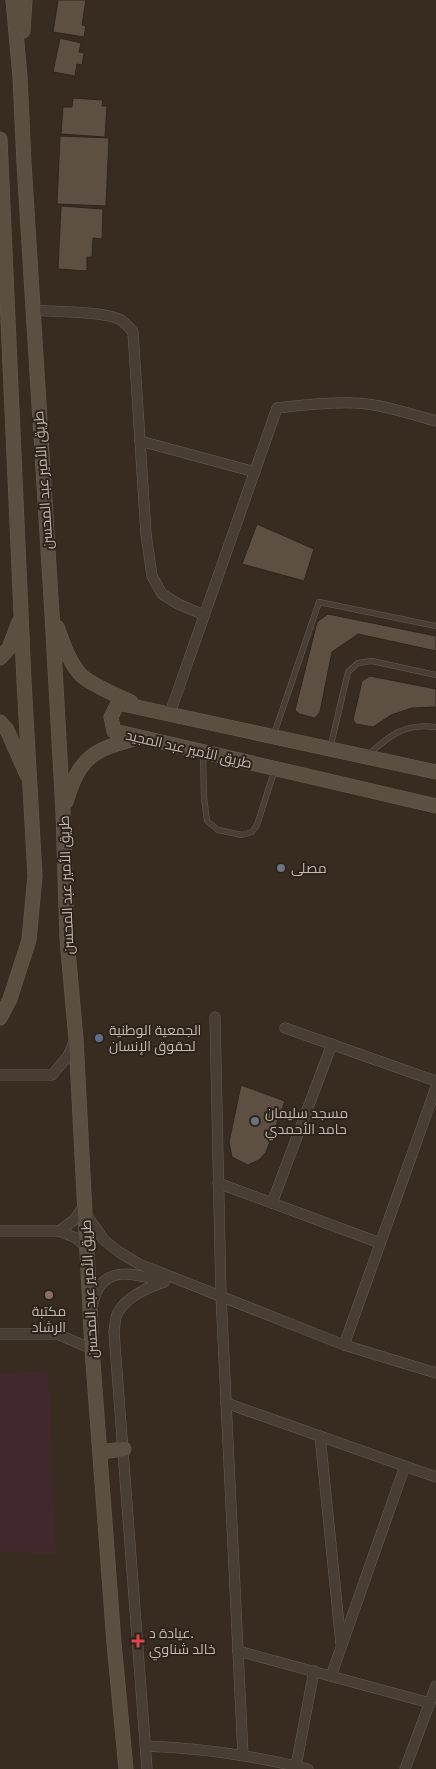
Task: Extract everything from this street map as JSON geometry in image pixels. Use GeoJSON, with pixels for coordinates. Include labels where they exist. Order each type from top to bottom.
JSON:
{"type":"FeatureCollection","features":[{"type":"Feature","properties":{"kind":"main road","name":"طريق الأمير عبد المحسن"},"geometry":{"type":"LineString","coordinates":[[13,0],[20,77],[32,310],[52,614],[63,812],[67,939],[76,1039],[92,1349],[114,1643],[126,1769]]}},
{"type":"Feature","properties":{"kind":"main road"},"geometry":{"type":"LineString","coordinates":[[20,77],[24,0]]}},
{"type":"Feature","properties":{"kind":"main road","name":"طريق الأمير عبد المحسن"},"geometry":{"type":"LineString","coordinates":[[0,139],[4,334],[35,876],[28,940],[10,999],[0,1018]]}},
{"type":"Feature","properties":{"kind":"main road"},"geometry":{"type":"LineString","coordinates":[[52,614],[68,655],[82,676],[113,694],[145,708]]}},
{"type":"Feature","properties":{"kind":"main road"},"geometry":{"type":"LineString","coordinates":[[0,658],[9,648],[21,617]]}},
{"type":"Feature","properties":{"kind":"main road","name":"طريق الأمير عبد المجيد"},"geometry":{"type":"LineString","coordinates":[[436,772],[118,703],[111,717],[114,732],[436,806]]}},
{"type":"Feature","properties":{"kind":"main road"},"geometry":{"type":"LineString","coordinates":[[0,722],[7,730],[31,783]]}},
{"type":"Feature","properties":{"kind":"main road"},"geometry":{"type":"LineString","coordinates":[[63,812],[73,780],[83,764],[98,751],[138,738]]}},
{"type":"Feature","properties":{"kind":"main road"},"geometry":{"type":"LineString","coordinates":[[100,1452],[124,1449]]}},
{"type":"Feature","properties":{"kind":"street"},"geometry":{"type":"LineString","coordinates":[[32,310],[105,315],[118,319],[129,326],[133,332],[146,534],[152,576],[162,594],[178,604],[204,615]]}},
{"type":"Feature","properties":{"kind":"street"},"geometry":{"type":"LineString","coordinates":[[170,713],[277,408],[319,403],[358,403],[436,421]]}},
{"type":"Feature","properties":{"kind":"street"},"geometry":{"type":"LineString","coordinates":[[140,441],[255,472]]}},
{"type":"Feature","properties":{"kind":"street"},"geometry":{"type":"LineString","coordinates":[[215,1016],[221,1296],[243,1755]]}},
{"type":"Feature","properties":{"kind":"street"},"geometry":{"type":"LineString","coordinates":[[286,1028],[436,1081]]}},
{"type":"Feature","properties":{"kind":"street"},"geometry":{"type":"LineString","coordinates":[[0,1075],[52,1075],[68,1056],[76,1039]]}},
{"type":"Feature","properties":{"kind":"street"},"geometry":{"type":"LineString","coordinates":[[272,1203],[332,1044]]}},
{"type":"Feature","properties":{"kind":"street"},"geometry":{"type":"LineString","coordinates":[[344,1345],[436,1087]]}},
{"type":"Feature","properties":{"kind":"street"},"geometry":{"type":"LineString","coordinates":[[218,1183],[380,1243]]}},
{"type":"Feature","properties":{"kind":"street"},"geometry":{"type":"LineString","coordinates":[[59,1231],[74,1220],[84,1209],[104,1240],[139,1264],[344,1345],[436,1373]]}},
{"type":"Feature","properties":{"kind":"street"},"geometry":{"type":"LineString","coordinates":[[0,1230],[59,1231],[76,1238],[87,1248]]}},
{"type":"Feature","properties":{"kind":"street"},"geometry":{"type":"LineString","coordinates":[[90,1314],[97,1290],[107,1278],[121,1274],[140,1276],[221,1296]]}},
{"type":"Feature","properties":{"kind":"street"},"geometry":{"type":"LineString","coordinates":[[147,1769],[114,1332],[118,1313],[132,1298],[146,1288],[164,1282]]}},
{"type":"Feature","properties":{"kind":"street"},"geometry":{"type":"LineString","coordinates":[[0,1334],[57,1334],[92,1349]]}},
{"type":"Feature","properties":{"kind":"street"},"geometry":{"type":"LineString","coordinates":[[226,1403],[436,1477]]}},
{"type":"Feature","properties":{"kind":"street"},"geometry":{"type":"LineString","coordinates":[[320,1436],[341,1648]]}},
{"type":"Feature","properties":{"kind":"street"},"geometry":{"type":"LineString","coordinates":[[331,1676],[405,1466]]}},
{"type":"Feature","properties":{"kind":"street"},"geometry":{"type":"LineString","coordinates":[[238,1650],[430,1703]]}},
{"type":"Feature","properties":{"kind":"street"},"geometry":{"type":"LineString","coordinates":[[296,1766],[314,1671]]}},
{"type":"Feature","properties":{"kind":"street"},"geometry":{"type":"LineString","coordinates":[[405,1769],[436,1686]]}},
{"type":"Feature","properties":{"kind":"street"},"geometry":{"type":"LineString","coordinates":[[146,1746],[181,1747],[243,1755],[308,1769]]}},
{"type":"Feature","properties":{"kind":"lane"},"geometry":{"type":"LineString","coordinates":[[273,736],[319,602],[436,626]]}},
{"type":"Feature","properties":{"kind":"lane"},"geometry":{"type":"LineString","coordinates":[[330,749],[348,672],[358,663],[372,661],[436,675]]}},
{"type":"Feature","properties":{"kind":"lane"},"geometry":{"type":"LineString","coordinates":[[366,757],[390,736],[406,728],[422,725],[436,727]]}},
{"type":"Feature","properties":{"kind":"lane"},"geometry":{"type":"LineString","coordinates":[[203,753],[207,821],[218,830],[242,835],[252,832],[257,825],[275,770]]}},
{"type":"Feature","properties":{"kind":"shaded area"},"geometry":{"type":"Polygon","coordinates":[[[48,1371],[56,1554],[0,1552],[0,1373],[48,1371]]]}},
{"type":"Feature","properties":{"kind":"building"},"geometry":{"type":"Polygon","coordinates":[[[58,0],[86,0],[82,25],[86,26],[84,37],[53,32],[58,0]]]}},
{"type":"Feature","properties":{"kind":"building"},"geometry":{"type":"Polygon","coordinates":[[[60,38],[81,43],[79,52],[84,53],[82,65],[77,64],[75,76],[53,72],[60,38]]]}},
{"type":"Feature","properties":{"kind":"building"},"geometry":{"type":"Polygon","coordinates":[[[73,98],[103,100],[102,106],[107,106],[105,137],[61,134],[63,107],[72,107],[73,98]]]}},
{"type":"Feature","properties":{"kind":"building"},"geometry":{"type":"Polygon","coordinates":[[[60,136],[109,138],[106,206],[57,204],[60,136]]]}},
{"type":"Feature","properties":{"kind":"building"},"geometry":{"type":"Polygon","coordinates":[[[61,206],[103,209],[102,239],[93,238],[92,257],[87,257],[87,271],[58,269],[61,206]]]}},
{"type":"Feature","properties":{"kind":"building"},"geometry":{"type":"Polygon","coordinates":[[[257,524],[314,549],[304,581],[242,564],[257,524]]]}},
{"type":"Feature","properties":{"kind":"building"},"geometry":{"type":"Polygon","coordinates":[[[328,614],[436,636],[436,651],[358,634],[332,652],[320,712],[315,718],[299,714],[295,710],[317,622],[328,614]]]}},
{"type":"Feature","properties":{"kind":"building"},"geometry":{"type":"Polygon","coordinates":[[[370,676],[436,689],[436,707],[412,708],[391,715],[373,727],[356,724],[353,720],[362,681],[370,676]]]}},
{"type":"Feature","properties":{"kind":"building","name":"مسجد سليمان حامد الأحمدي"},"geometry":{"type":"Polygon","coordinates":[[[241,1085],[285,1101],[266,1152],[259,1160],[248,1165],[232,1157],[229,1142],[241,1085]]]}},
{"type":"Feature","properties":{"kind":"place","name":"مصلى"},"geometry":{"type":"Point","coordinates":[281,868]}},
{"type":"Feature","properties":{"kind":"place","name":"الجمعية الوطنية لحقوق الإنسان"},"geometry":{"type":"Point","coordinates":[99,1038]}},
{"type":"Feature","properties":{"kind":"place","name":"مسجد سليمان حامد الأحمدي"},"geometry":{"type":"Point","coordinates":[255,1121]}},
{"type":"Feature","properties":{"kind":"place","name":"مكتبة الرشاد"},"geometry":{"type":"Point","coordinates":[49,1295]}},
{"type":"Feature","properties":{"kind":"place","name":"عيادة د. خالد شناوي"},"geometry":{"type":"Point","coordinates":[138,1641]}}]}
